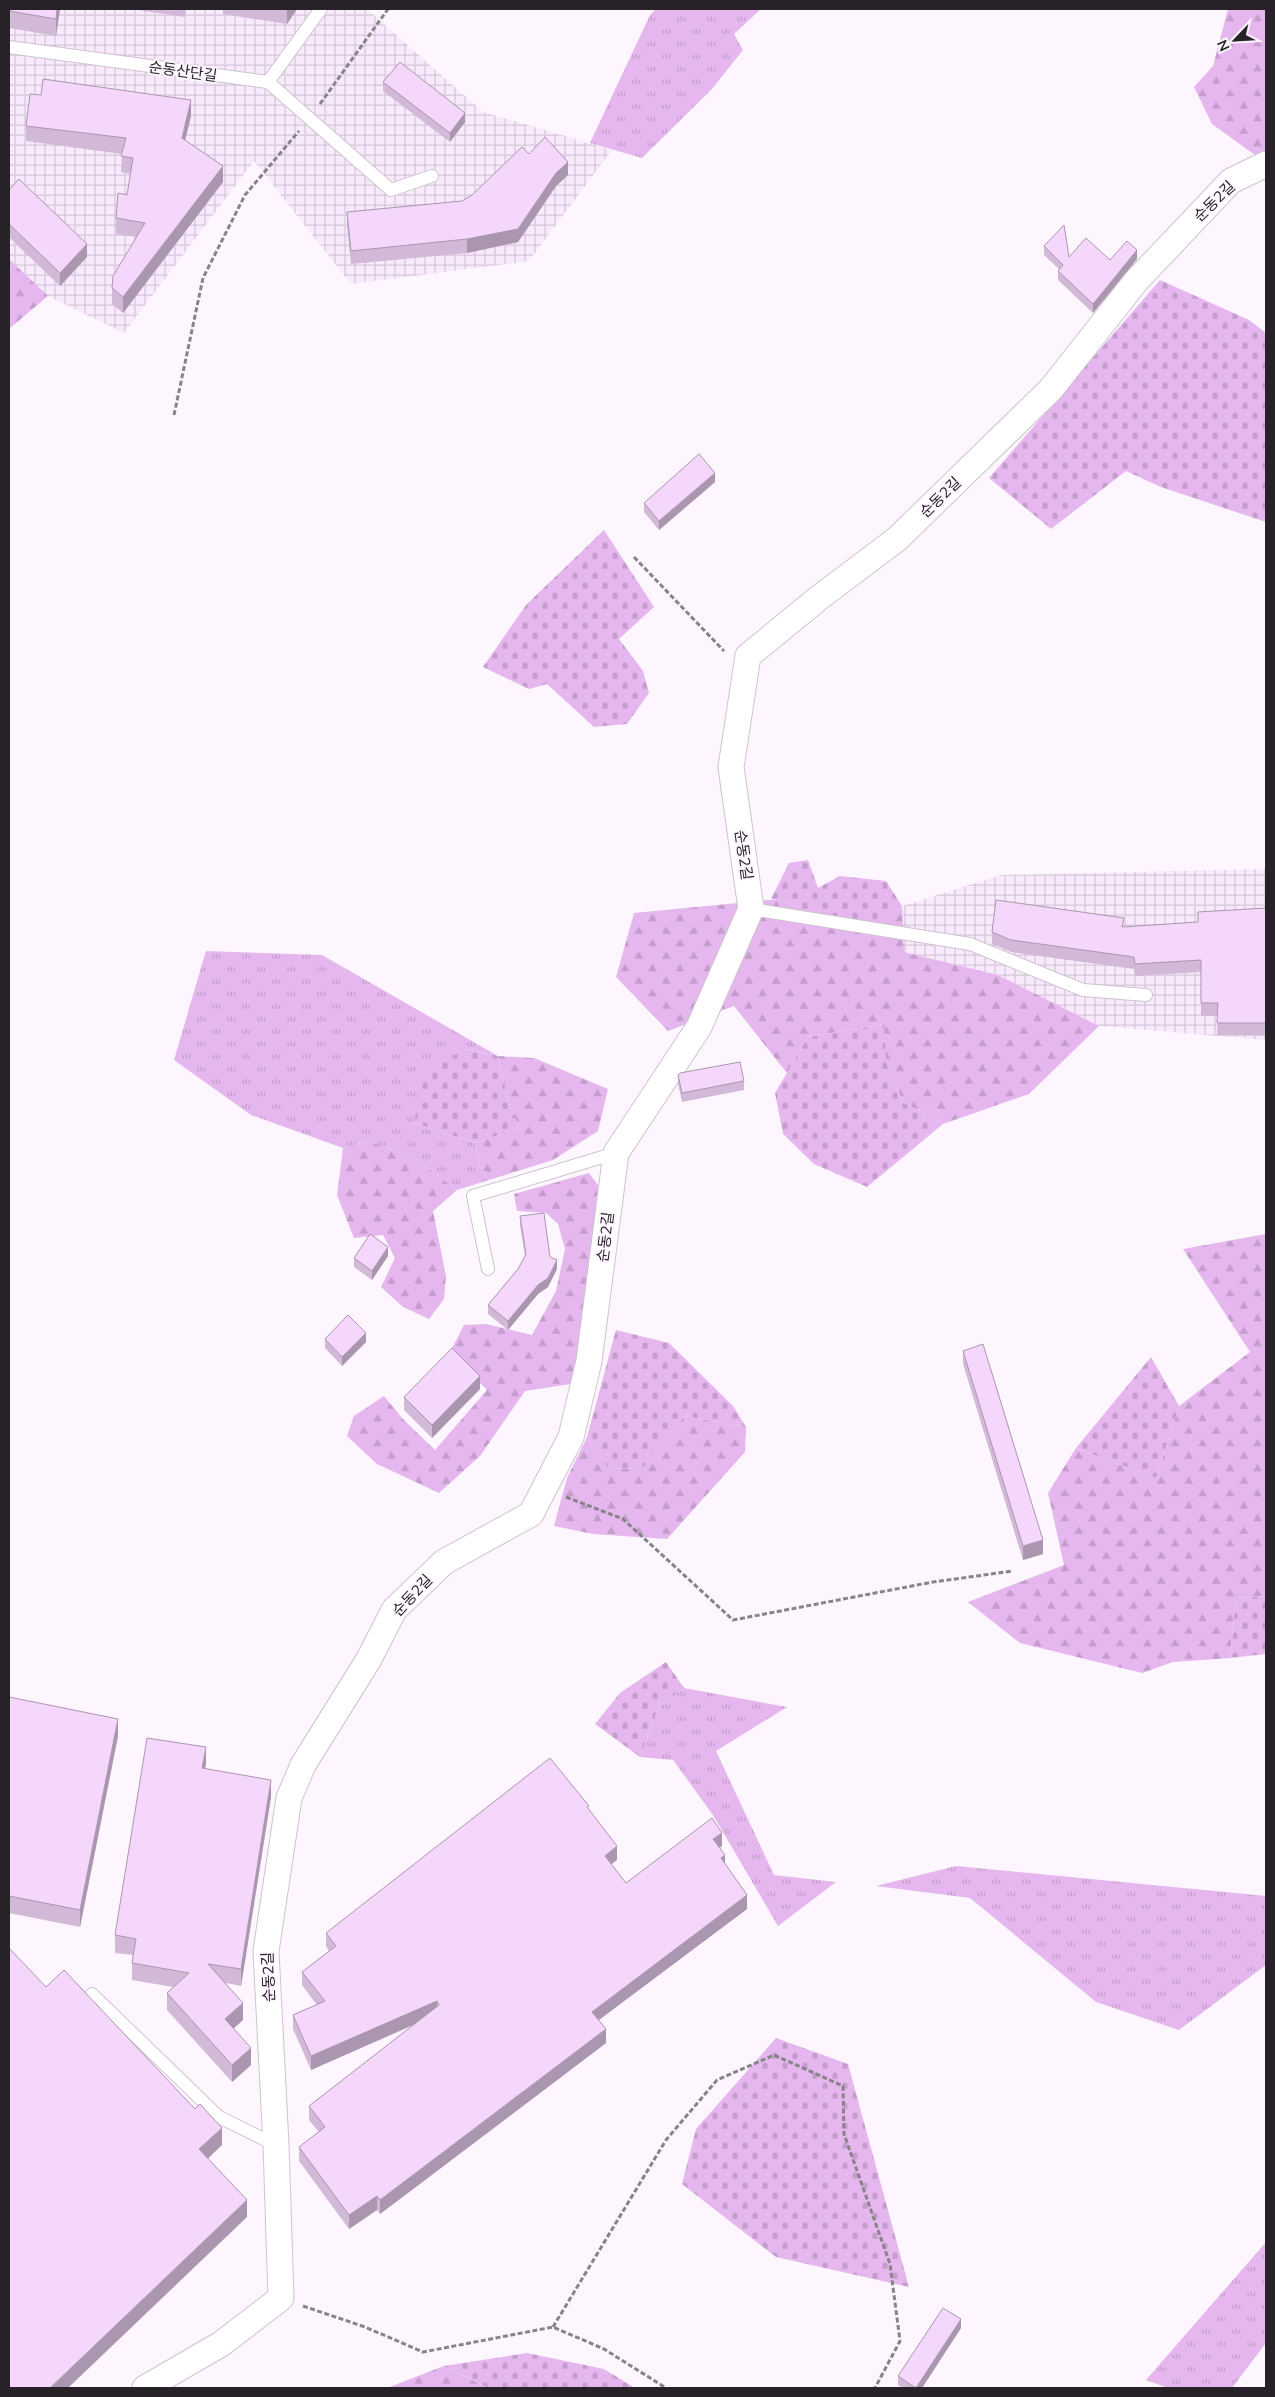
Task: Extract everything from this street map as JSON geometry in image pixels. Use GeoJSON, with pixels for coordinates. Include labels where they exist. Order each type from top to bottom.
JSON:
{"type":"FeatureCollection","features":[{"type":"Feature","properties":{"kind":"street","name":"순동2길"},"geometry":{"type":"LineString","coordinates":[[281,2298],[276,2145],[266,1951],[289,1798],[303,1766],[369,1659],[394,1610],[444,1562],[531,1514],[571,1437],[589,1361],[616,1153],[699,1027],[751,909],[731,767],[748,656],[896,539],[1051,390],[1137,280],[1231,181],[1266,164]]}},
{"type":"Feature","properties":{"kind":"street"},"geometry":{"type":"LineString","coordinates":[[145,2388],[221,2344],[281,2298]]}},
{"type":"Feature","properties":{"kind":"lane"},"geometry":{"type":"LineString","coordinates":[[322,9],[268,82],[391,190],[432,176]]}},
{"type":"Feature","properties":{"kind":"lane","name":"순동산단길"},"geometry":{"type":"LineString","coordinates":[[9,47],[268,82]]}},
{"type":"Feature","properties":{"kind":"lane"},"geometry":{"type":"LineString","coordinates":[[751,909],[970,944],[1083,990],[1146,995]]}},
{"type":"Feature","properties":{"kind":"lane"},"geometry":{"type":"LineString","coordinates":[[488,1269],[473,1196],[616,1153]]}},
{"type":"Feature","properties":{"kind":"lane"},"geometry":{"type":"LineString","coordinates":[[92,1994],[219,2117],[276,2145]]}},
{"type":"Feature","properties":{"kind":"path"},"geometry":{"type":"LineString","coordinates":[[174,415],[203,278],[245,195],[309,118],[388,9]]}},
{"type":"Feature","properties":{"kind":"path"},"geometry":{"type":"LineString","coordinates":[[634,557],[745,673]]}},
{"type":"Feature","properties":{"kind":"path"},"geometry":{"type":"LineString","coordinates":[[544,1488],[623,1519],[733,1620],[933,1582],[1013,1571]]}},
{"type":"Feature","properties":{"kind":"path"},"geometry":{"type":"LineString","coordinates":[[553,2327],[666,2140],[717,2080],[774,2055],[843,2086],[844,2134],[890,2264],[900,2341],[875,2388]]}},
{"type":"Feature","properties":{"kind":"path"},"geometry":{"type":"LineString","coordinates":[[281,2298],[365,2327],[423,2352],[553,2327],[604,2349],[666,2388]]}},
{"type":"Feature","properties":{"kind":"shaded area"},"geometry":{"type":"Polygon","coordinates":[[[9,9],[367,9],[483,112],[612,150],[529,261],[351,284],[254,161],[124,333],[48,296],[9,259],[9,9]]]}},
{"type":"Feature","properties":{"kind":"shaded area"},"geometry":{"type":"Polygon","coordinates":[[[1266,869],[1266,1040],[1099,1026],[998,975],[904,952],[902,906],[1001,875],[1266,869]]]}},
{"type":"Feature","properties":{"kind":"green space"},"geometry":{"type":"Polygon","coordinates":[[[656,9],[761,9],[734,34],[743,50],[712,89],[642,158],[590,143],[650,15],[656,9]]]}},
{"type":"Feature","properties":{"kind":"green space"},"geometry":{"type":"Polygon","coordinates":[[[1228,9],[1266,9],[1266,151],[1255,155],[1212,124],[1194,87],[1213,66],[1228,9]]]}},
{"type":"Feature","properties":{"kind":"green space"},"geometry":{"type":"Polygon","coordinates":[[[9,259],[48,296],[9,329],[9,259]]]}},
{"type":"Feature","properties":{"kind":"green space"},"geometry":{"type":"Polygon","coordinates":[[[1160,280],[1249,320],[1266,333],[1266,522],[1161,487],[1126,471],[1051,529],[989,478],[1160,280]]]}},
{"type":"Feature","properties":{"kind":"green space"},"geometry":{"type":"Polygon","coordinates":[[[604,530],[654,607],[619,639],[643,671],[649,693],[627,724],[594,727],[547,684],[529,689],[483,667],[526,605],[604,530]]]}},
{"type":"Feature","properties":{"kind":"green space"},"geometry":{"type":"Polygon","coordinates":[[[808,860],[818,888],[840,876],[886,881],[902,906],[867,936],[779,899],[771,899],[789,863],[808,860]]]}},
{"type":"Feature","properties":{"kind":"green space"},"geometry":{"type":"Polygon","coordinates":[[[779,899],[867,936],[902,906],[904,952],[998,975],[1099,1026],[1029,1094],[943,1124],[903,1102],[886,1062],[883,1024],[808,1037],[787,1073],[734,1006],[668,1031],[616,977],[634,913],[779,899]]]}},
{"type":"Feature","properties":{"kind":"green space"},"geometry":{"type":"Polygon","coordinates":[[[206,951],[322,955],[498,1056],[465,1049],[414,1123],[475,1143],[480,1165],[489,1180],[457,1190],[416,1159],[369,1141],[343,1148],[251,1115],[174,1060],[206,951]]]}},
{"type":"Feature","properties":{"kind":"green space"},"geometry":{"type":"Polygon","coordinates":[[[884,1024],[886,1062],[903,1102],[943,1124],[867,1187],[814,1164],[783,1134],[775,1093],[808,1037],[884,1024]]]}},
{"type":"Feature","properties":{"kind":"green space"},"geometry":{"type":"Polygon","coordinates":[[[465,1049],[498,1056],[509,1104],[519,1128],[475,1143],[414,1123],[424,1073],[465,1049]]]}},
{"type":"Feature","properties":{"kind":"green space"},"geometry":{"type":"Polygon","coordinates":[[[498,1056],[534,1058],[608,1089],[598,1131],[553,1160],[489,1180],[480,1165],[475,1143],[519,1128],[509,1104],[498,1056]]]}},
{"type":"Feature","properties":{"kind":"green space"},"geometry":{"type":"Polygon","coordinates":[[[369,1141],[416,1159],[457,1190],[433,1211],[446,1276],[444,1299],[429,1319],[403,1307],[381,1287],[395,1258],[383,1235],[354,1238],[337,1195],[343,1148],[369,1141]]]}},
{"type":"Feature","properties":{"kind":"green space"},"geometry":{"type":"Polygon","coordinates":[[[589,1173],[598,1185],[583,1334],[571,1384],[525,1391],[480,1456],[439,1493],[377,1464],[347,1436],[354,1416],[384,1396],[402,1418],[435,1450],[487,1390],[450,1352],[464,1325],[486,1324],[532,1335],[556,1291],[565,1249],[558,1224],[546,1213],[517,1211],[514,1194],[589,1173]]]}},
{"type":"Feature","properties":{"kind":"green space"},"geometry":{"type":"Polygon","coordinates":[[[1266,1234],[1266,1596],[1236,1598],[1230,1658],[1173,1662],[1142,1673],[1020,1643],[968,1602],[1064,1565],[1048,1493],[1076,1448],[1156,1478],[1179,1406],[1250,1352],[1183,1249],[1266,1234]]]}},
{"type":"Feature","properties":{"kind":"green space"},"geometry":{"type":"Polygon","coordinates":[[[616,1330],[669,1343],[733,1406],[746,1427],[684,1416],[642,1469],[608,1468],[587,1437],[616,1330]]]}},
{"type":"Feature","properties":{"kind":"green space"},"geometry":{"type":"Polygon","coordinates":[[[1151,1357],[1179,1406],[1156,1478],[1076,1448],[1151,1357]]]}},
{"type":"Feature","properties":{"kind":"green space"},"geometry":{"type":"Polygon","coordinates":[[[684,1416],[746,1427],[745,1452],[667,1539],[593,1534],[554,1526],[567,1478],[587,1437],[608,1468],[642,1469],[684,1416]]]}},
{"type":"Feature","properties":{"kind":"green space"},"geometry":{"type":"Polygon","coordinates":[[[1266,1596],[1266,1654],[1230,1658],[1236,1598],[1266,1596]]]}},
{"type":"Feature","properties":{"kind":"green space"},"geometry":{"type":"Polygon","coordinates":[[[666,1662],[684,1688],[659,1706],[640,1757],[595,1724],[620,1693],[666,1662]]]}},
{"type":"Feature","properties":{"kind":"green space"},"geometry":{"type":"Polygon","coordinates":[[[684,1688],[787,1707],[716,1751],[774,1875],[836,1882],[778,1926],[713,1815],[673,1760],[640,1757],[659,1706],[684,1688]]]}},
{"type":"Feature","properties":{"kind":"green space"},"geometry":{"type":"Polygon","coordinates":[[[956,1866],[1266,1896],[1266,1965],[1179,2030],[1096,2002],[970,1898],[876,1886],[956,1866]]]}},
{"type":"Feature","properties":{"kind":"green space"},"geometry":{"type":"Polygon","coordinates":[[[776,2038],[848,2064],[909,2287],[776,2257],[682,2184],[696,2129],[776,2038]]]}},
{"type":"Feature","properties":{"kind":"green space"},"geometry":{"type":"Polygon","coordinates":[[[1266,2242],[1266,2343],[1232,2388],[1168,2388],[1146,2380],[1266,2242]]]}},
{"type":"Feature","properties":{"kind":"green space"},"geometry":{"type":"Polygon","coordinates":[[[527,2353],[604,2369],[635,2388],[488,2388],[444,2366],[527,2353]]]}},
{"type":"Feature","properties":{"kind":"green space"},"geometry":{"type":"Polygon","coordinates":[[[444,2366],[488,2388],[387,2388],[444,2366]]]}},
{"type":"Feature","properties":{"kind":"building"},"geometry":{"type":"Polygon","coordinates":[[[9,9],[57,9],[56,19],[9,11],[9,9]]]}},
{"type":"Feature","properties":{"kind":"building"},"geometry":{"type":"Polygon","coordinates":[[[400,62],[465,113],[450,133],[383,82],[400,62]]]}},
{"type":"Feature","properties":{"kind":"building"},"geometry":{"type":"Polygon","coordinates":[[[43,79],[191,100],[182,138],[223,166],[123,297],[112,288],[113,276],[145,223],[116,218],[118,193],[127,195],[133,158],[121,156],[126,138],[26,126],[30,94],[41,95],[43,79]]]}},
{"type":"Feature","properties":{"kind":"building"},"geometry":{"type":"Polygon","coordinates":[[[545,137],[568,162],[556,173],[518,229],[467,239],[351,251],[347,212],[462,201],[472,195],[522,147],[529,154],[545,137]]]}},
{"type":"Feature","properties":{"kind":"building"},"geometry":{"type":"Polygon","coordinates":[[[19,179],[87,244],[60,273],[9,224],[9,190],[19,179]]]}},
{"type":"Feature","properties":{"kind":"building"},"geometry":{"type":"Polygon","coordinates":[[[1064,225],[1069,257],[1086,238],[1110,260],[1127,241],[1137,250],[1093,304],[1058,271],[1063,265],[1044,246],[1064,225]]]}},
{"type":"Feature","properties":{"kind":"building"},"geometry":{"type":"Polygon","coordinates":[[[699,454],[715,473],[659,521],[644,503],[699,454]]]}},
{"type":"Feature","properties":{"kind":"building"},"geometry":{"type":"Polygon","coordinates":[[[996,900],[1124,918],[1122,927],[1198,922],[1198,912],[1266,908],[1266,1023],[1217,1023],[1218,1003],[1201,1003],[1201,960],[1135,964],[1134,957],[1011,940],[992,932],[996,900]]]}},
{"type":"Feature","properties":{"kind":"building"},"geometry":{"type":"Polygon","coordinates":[[[740,1062],[744,1081],[682,1093],[678,1075],[680,1073],[740,1062]]]}},
{"type":"Feature","properties":{"kind":"building"},"geometry":{"type":"Polygon","coordinates":[[[544,1213],[550,1257],[557,1260],[548,1278],[538,1285],[508,1321],[488,1305],[518,1269],[526,1254],[520,1216],[544,1213]]]}},
{"type":"Feature","properties":{"kind":"building"},"geometry":{"type":"Polygon","coordinates":[[[370,1234],[388,1247],[372,1271],[354,1258],[370,1234]]]}},
{"type":"Feature","properties":{"kind":"building"},"geometry":{"type":"Polygon","coordinates":[[[348,1315],[366,1333],[342,1357],[325,1339],[348,1315]]]}},
{"type":"Feature","properties":{"kind":"building"},"geometry":{"type":"Polygon","coordinates":[[[983,1344],[1043,1540],[1023,1546],[963,1351],[983,1344]]]}},
{"type":"Feature","properties":{"kind":"building"},"geometry":{"type":"Polygon","coordinates":[[[452,1348],[480,1376],[432,1425],[404,1397],[452,1348]]]}},
{"type":"Feature","properties":{"kind":"building"},"geometry":{"type":"Polygon","coordinates":[[[9,1697],[118,1719],[80,1910],[9,1896],[9,1697]]]}},
{"type":"Feature","properties":{"kind":"building"},"geometry":{"type":"Polygon","coordinates":[[[147,1738],[206,1747],[202,1768],[271,1780],[241,1969],[208,1964],[243,2003],[225,2019],[251,2048],[232,2065],[167,1993],[189,1973],[132,1963],[136,1939],[115,1935],[147,1738]]]}},
{"type":"Feature","properties":{"kind":"building"},"geometry":{"type":"Polygon","coordinates":[[[550,1758],[589,1806],[587,1807],[617,1846],[605,1856],[626,1883],[712,1818],[722,1833],[713,1839],[725,1855],[721,1858],[747,1895],[592,2012],[606,2029],[380,2200],[377,2196],[349,2215],[299,2147],[325,2127],[309,2106],[439,2005],[437,2001],[311,2056],[293,2015],[325,2001],[302,1972],[336,1946],[326,1933],[550,1758]]]}},
{"type":"Feature","properties":{"kind":"building"},"geometry":{"type":"Polygon","coordinates":[[[9,1948],[46,1987],[64,1970],[195,2109],[200,2104],[222,2128],[199,2149],[247,2200],[50,2388],[9,2388],[9,1948]]]}},
{"type":"Feature","properties":{"kind":"building"},"geometry":{"type":"Polygon","coordinates":[[[943,2308],[961,2319],[916,2388],[898,2376],[943,2308]]]}}]}
